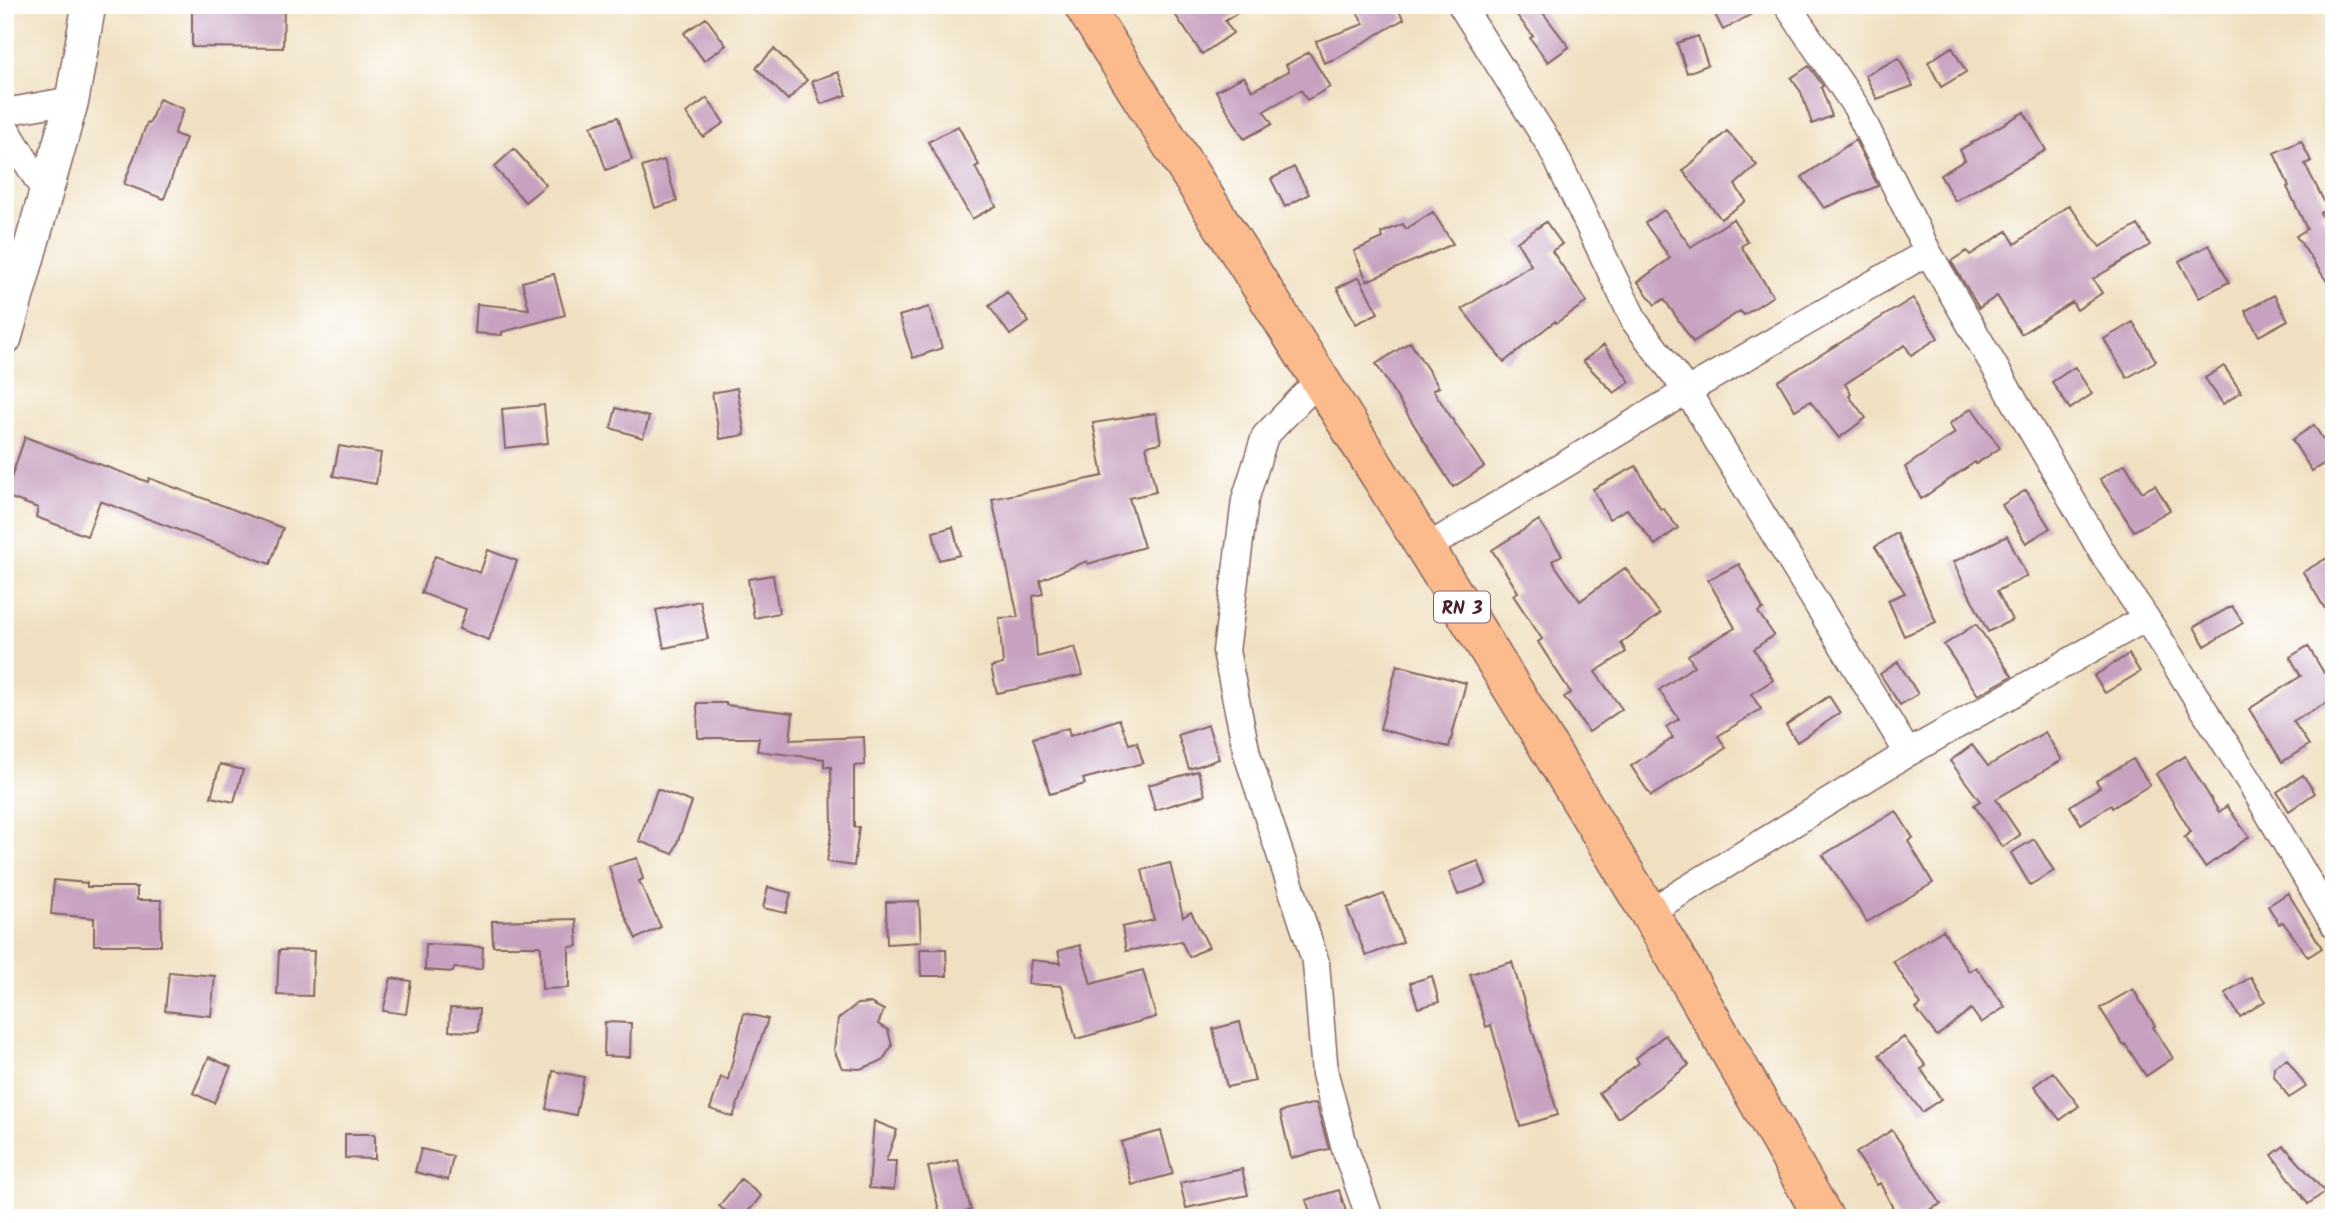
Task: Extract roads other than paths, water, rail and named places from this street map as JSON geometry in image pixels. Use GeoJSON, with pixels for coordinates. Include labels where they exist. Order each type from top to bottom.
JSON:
{"type":"FeatureCollection","features":[{"type":"Feature","properties":{"kind":"main road","name":"RN 3"},"geometry":{"type":"LineString","coordinates":[[1083,5],[1426,548],[1648,912],[1824,1218]]}},
{"type":"Feature","properties":{"kind":"street"},"geometry":{"type":"LineString","coordinates":[[5,338],[72,100],[89,5]]}},
{"type":"Feature","properties":{"kind":"street"},"geometry":{"type":"LineString","coordinates":[[1461,5],[1551,147],[1635,322],[1687,391],[1908,753]]}},
{"type":"Feature","properties":{"kind":"street"},"geometry":{"type":"LineString","coordinates":[[1787,5],[1856,107],[1928,252],[2105,557],[2253,788],[2334,925]]}},
{"type":"Feature","properties":{"kind":"street"},"geometry":{"type":"LineString","coordinates":[[5,112],[72,100]]}},
{"type":"Feature","properties":{"kind":"street"},"geometry":{"type":"LineString","coordinates":[[5,127],[47,195]]}},
{"type":"Feature","properties":{"kind":"street"},"geometry":{"type":"LineString","coordinates":[[1426,548],[1687,391],[1928,252]]}},
{"type":"Feature","properties":{"kind":"street"},"geometry":{"type":"LineString","coordinates":[[1320,379],[1265,436],[1245,500],[1226,651],[1247,754],[1316,963],[1325,1074],[1345,1149],[1370,1218]]}},
{"type":"Feature","properties":{"kind":"street"},"geometry":{"type":"LineString","coordinates":[[1648,912],[1908,753],[2146,618]]}}]}
